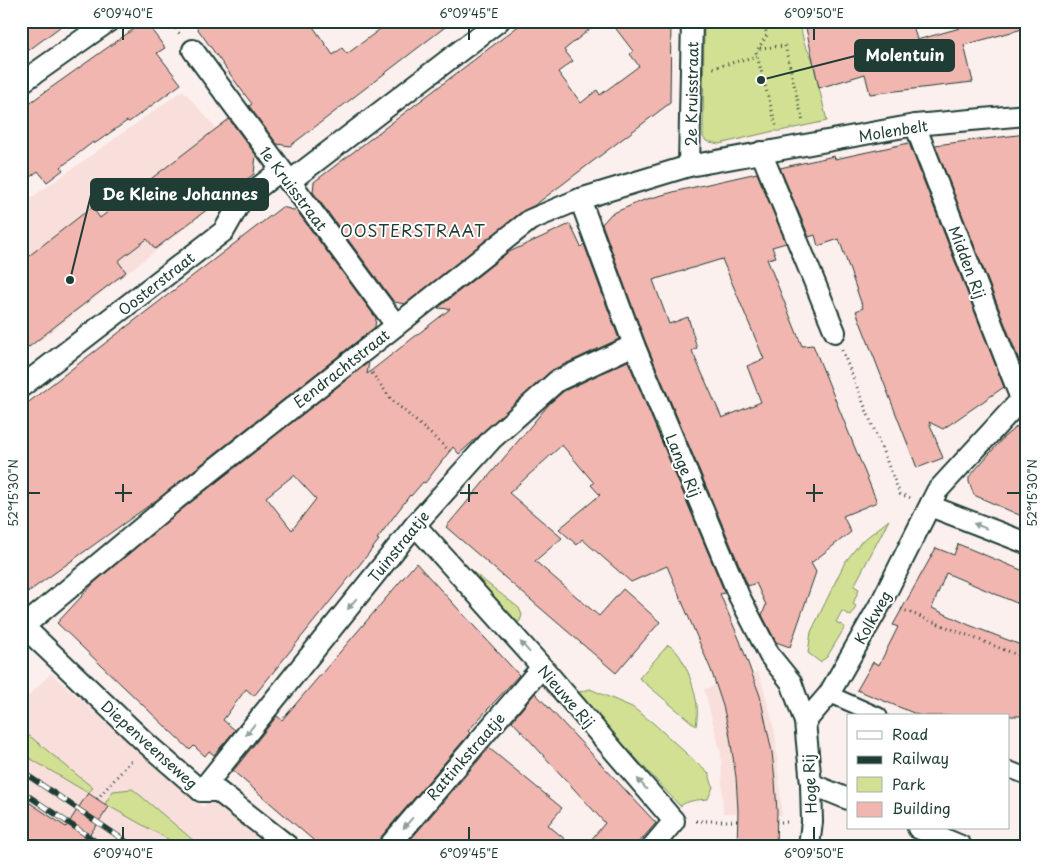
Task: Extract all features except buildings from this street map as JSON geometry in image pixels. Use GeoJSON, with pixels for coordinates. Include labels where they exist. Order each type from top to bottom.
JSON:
{"type":"FeatureCollection","features":[{"type":"Feature","properties":{"kind":"street"},"geometry":{"type":"LineString","coordinates":[[21,83],[109,21]]}},
{"type":"Feature","properties":{"kind":"street","name":"Oosterstraat"},"geometry":{"type":"LineString","coordinates":[[21,387],[224,231],[241,201],[285,176],[499,21]]}},
{"type":"Feature","properties":{"kind":"street","name":"2e Kruisstraat"},"geometry":{"type":"LineString","coordinates":[[690,166],[692,21]]}},
{"type":"Feature","properties":{"kind":"street","name":"1e Kruisstraat"},"geometry":{"type":"LineString","coordinates":[[193,50],[396,325]]}},
{"type":"Feature","properties":{"kind":"street","name":"Molenbelt"},"geometry":{"type":"LineString","coordinates":[[690,166],[915,125],[1026,115]]}},
{"type":"Feature","properties":{"kind":"street","name":"Midden Rij"},"geometry":{"type":"LineString","coordinates":[[915,125],[1023,396]]}},
{"type":"Feature","properties":{"kind":"street"},"geometry":{"type":"LineString","coordinates":[[761,152],[835,332]]}},
{"type":"Feature","properties":{"kind":"street","name":"Eendrachtstraat"},"geometry":{"type":"LineString","coordinates":[[23,625],[175,500],[530,220],[580,200],[690,166]]}},
{"type":"Feature","properties":{"kind":"street","name":"Lange Rij"},"geometry":{"type":"LineString","coordinates":[[580,200],[634,345],[739,596],[770,656],[791,682],[805,722]]}},
{"type":"Feature","properties":{"kind":"street","name":"Tuinstraatje"},"geometry":{"type":"LineString","coordinates":[[201,791],[415,525],[492,439],[557,381],[634,345]]}},
{"type":"Feature","properties":{"kind":"street","name":"Kolkweg"},"geometry":{"type":"LineString","coordinates":[[805,722],[829,694],[882,601],[937,491],[1023,396]]}},
{"type":"Feature","properties":{"kind":"street"},"geometry":{"type":"LineString","coordinates":[[930,506],[1026,544]]}},
{"type":"Feature","properties":{"kind":"street","name":"Nieuwe Rij"},"geometry":{"type":"LineString","coordinates":[[415,525],[542,667],[674,821]]}},
{"type":"Feature","properties":{"kind":"street","name":"Diepenveenseweg"},"geometry":{"type":"LineString","coordinates":[[23,625],[147,744],[201,791],[218,790],[288,846]]}},
{"type":"Feature","properties":{"kind":"street","name":"Rattinkstraatje"},"geometry":{"type":"LineString","coordinates":[[388,846],[542,667]]}},
{"type":"Feature","properties":{"kind":"street"},"geometry":{"type":"LineString","coordinates":[[829,694],[874,714]]}},
{"type":"Feature","properties":{"kind":"street","name":"Hoge Rij"},"geometry":{"type":"LineString","coordinates":[[805,722],[811,784],[812,822],[809,846]]}},
{"type":"Feature","properties":{"kind":"street"},"geometry":{"type":"LineString","coordinates":[[1010,770],[1026,776]]}},
{"type":"Feature","properties":{"kind":"street"},"geometry":{"type":"LineString","coordinates":[[811,784],[847,799]]}},
{"type":"Feature","properties":{"kind":"street"},"geometry":{"type":"LineString","coordinates":[[653,846],[674,821]]}},
{"type":"Feature","properties":{"kind":"street"},"geometry":{"type":"LineString","coordinates":[[923,830],[961,846]]}},
{"type":"Feature","properties":{"kind":"path"},"geometry":{"type":"LineString","coordinates":[[763,21],[767,35],[756,52],[782,149]]}},
{"type":"Feature","properties":{"kind":"path"},"geometry":{"type":"LineString","coordinates":[[759,48],[785,46],[803,122]]}},
{"type":"Feature","properties":{"kind":"path"},"geometry":{"type":"LineString","coordinates":[[691,74],[757,56]]}},
{"type":"Feature","properties":{"kind":"path"},"geometry":{"type":"LineString","coordinates":[[835,332],[900,494],[930,506]]}},
{"type":"Feature","properties":{"kind":"path"},"geometry":{"type":"LineString","coordinates":[[358,354],[391,399],[467,467]]}},
{"type":"Feature","properties":{"kind":"path"},"geometry":{"type":"LineString","coordinates":[[882,601],[1025,658]]}},
{"type":"Feature","properties":{"kind":"path"},"geometry":{"type":"LineString","coordinates":[[97,799],[147,744]]}},
{"type":"Feature","properties":{"kind":"path"},"geometry":{"type":"LineString","coordinates":[[674,821],[738,821]]}},
{"type":"Feature","properties":{"kind":"path"},"geometry":{"type":"LineString","coordinates":[[21,839],[32,846]]}},
{"type":"Feature","properties":{"kind":"shaded area"},"geometry":{"type":"Polygon","coordinates":[[[183,90],[216,128],[222,124],[255,166],[254,175],[21,355],[21,205],[183,90]]]}},
{"type":"Feature","properties":{"kind":"shaded area"},"geometry":{"type":"Polygon","coordinates":[[[758,672],[775,731],[782,815],[723,813],[721,754],[704,689],[758,672]]]}},
{"type":"Feature","properties":{"kind":"shaded area"},"geometry":{"type":"Polygon","coordinates":[[[51,673],[203,807],[212,799],[269,846],[21,846],[21,703],[51,673]]]}},
{"type":"Feature","properties":{"kind":"green space"},"geometry":{"type":"Polygon","coordinates":[[[704,21],[810,21],[800,24],[804,43],[812,58],[827,121],[719,144],[706,141],[703,137],[704,21]]]}},
{"type":"Feature","properties":{"kind":"green space"},"geometry":{"type":"Polygon","coordinates":[[[889,520],[854,586],[859,589],[853,604],[856,606],[851,616],[842,611],[836,622],[845,627],[827,657],[820,662],[808,653],[811,632],[845,562],[861,542],[889,520]]]}},
{"type":"Feature","properties":{"kind":"green space"},"geometry":{"type":"Polygon","coordinates":[[[469,569],[519,608],[522,615],[520,621],[516,623],[466,572],[469,569]]]}},
{"type":"Feature","properties":{"kind":"green space"},"geometry":{"type":"Polygon","coordinates":[[[668,645],[679,655],[688,672],[696,699],[696,726],[639,678],[668,645]]]}},
{"type":"Feature","properties":{"kind":"green space"},"geometry":{"type":"Polygon","coordinates":[[[590,689],[632,707],[652,722],[709,774],[713,787],[708,799],[690,801],[680,806],[576,693],[590,689]]]}},
{"type":"Feature","properties":{"kind":"green space"},"geometry":{"type":"Polygon","coordinates":[[[21,729],[93,788],[88,793],[21,753],[21,729]]]}},
{"type":"Feature","properties":{"kind":"green space"},"geometry":{"type":"Polygon","coordinates":[[[132,789],[200,846],[180,846],[105,804],[113,791],[132,789]]]}},
{"type":"Feature","properties":{"kind":"railway"},"geometry":{"type":"LineString","coordinates":[[21,771],[133,846]]}},
{"type":"Feature","properties":{"kind":"railway"},"geometry":{"type":"LineString","coordinates":[[21,791],[103,846]]}},
{"type":"Feature","properties":{"kind":"place","name":"Molentuin"},"geometry":{"type":"Point","coordinates":[761,80]}},
{"type":"Feature","properties":{"kind":"place","name":"De Kleine Johannes"},"geometry":{"type":"Point","coordinates":[70,280]}},
{"type":"Feature","properties":{"kind":"district","name":"OOSTERSTRAAT"},"geometry":{"type":"Point","coordinates":[413,230]}}]}
